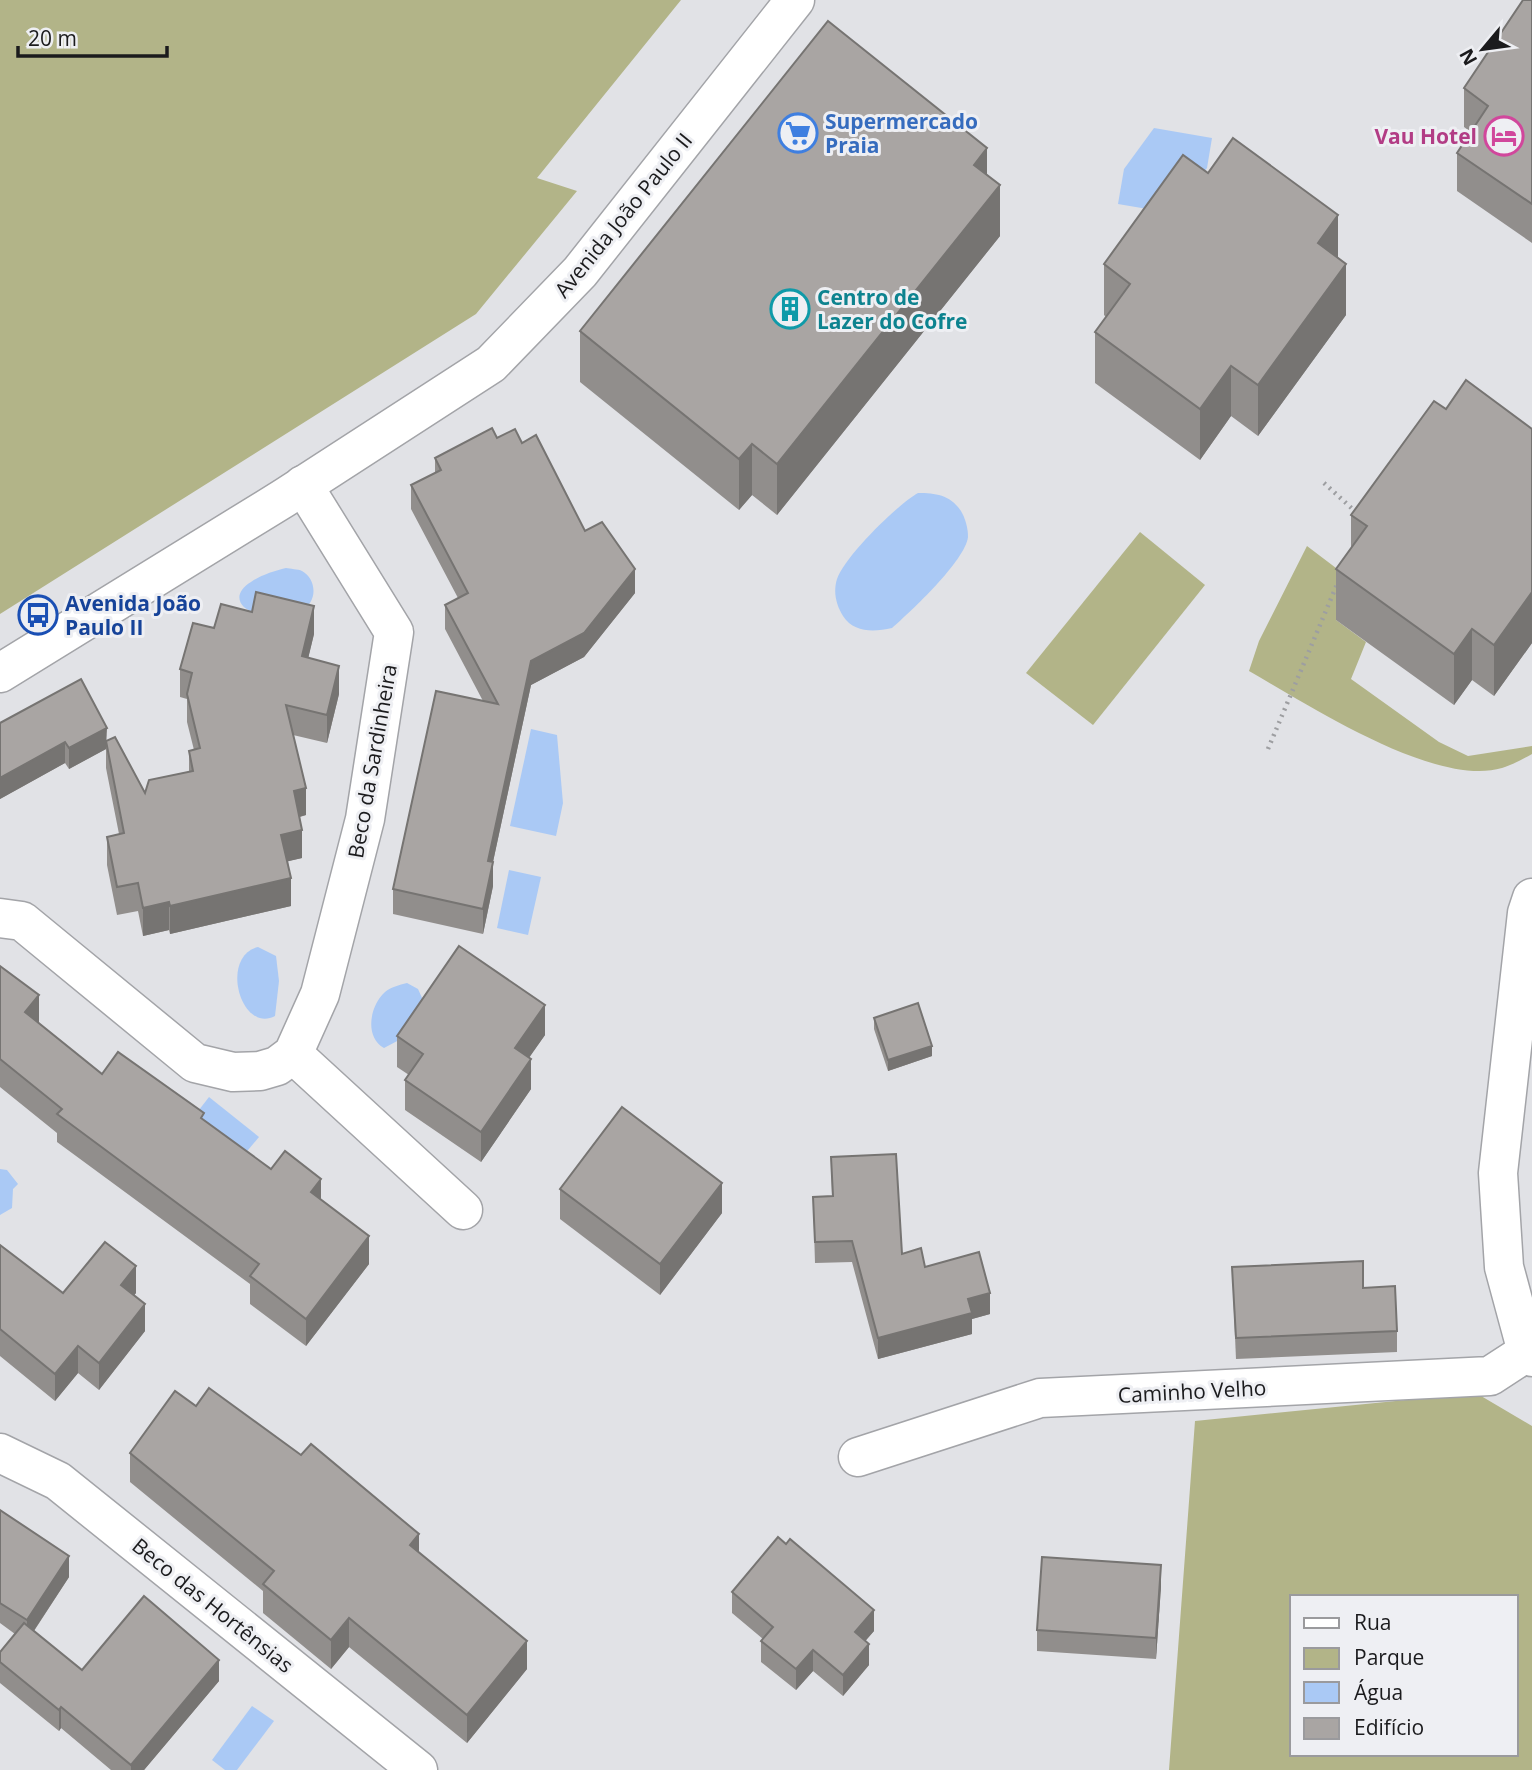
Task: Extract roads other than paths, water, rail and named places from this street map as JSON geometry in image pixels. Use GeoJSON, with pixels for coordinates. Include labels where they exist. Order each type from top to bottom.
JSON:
{"type":"FeatureCollection","features":[{"type":"Feature","properties":{"kind":"street","name":"Avenida João Paulo II"},"geometry":{"type":"LineString","coordinates":[[0,673],[303,485],[491,364],[580,272],[795,0]]}},
{"type":"Feature","properties":{"kind":"street","name":"Beco da Sardinheira"},"geometry":{"type":"LineString","coordinates":[[293,1054],[320,994],[365,819],[394,632],[303,485]]}},
{"type":"Feature","properties":{"kind":"street"},"geometry":{"type":"LineString","coordinates":[[1530,1355],[1504,1267],[1498,1172],[1527,914],[1532,898]]}},
{"type":"Feature","properties":{"kind":"street"},"geometry":{"type":"LineString","coordinates":[[0,918],[22,921],[195,1063],[233,1072],[260,1071],[277,1066],[293,1054],[463,1210]]}},
{"type":"Feature","properties":{"kind":"street","name":"Caminho Velho"},"geometry":{"type":"LineString","coordinates":[[858,1457],[1040,1398],[1490,1377],[1530,1355]]}},
{"type":"Feature","properties":{"kind":"street","name":"Beco das Hortênsias"},"geometry":{"type":"LineString","coordinates":[[0,1453],[58,1481],[418,1770]]}},
{"type":"Feature","properties":{"kind":"water"},"geometry":{"type":"Polygon","coordinates":[[[1154,128],[1212,138],[1207,168],[1171,213],[1118,204],[1124,169],[1154,128]]]}},
{"type":"Feature","properties":{"kind":"water"},"geometry":{"type":"Polygon","coordinates":[[[918,493],[942,496],[957,506],[967,526],[965,547],[948,572],[892,628],[871,630],[853,626],[843,616],[839,607],[835,594],[837,579],[850,558],[873,532],[918,493]]]}},
{"type":"Feature","properties":{"kind":"water"},"geometry":{"type":"Polygon","coordinates":[[[286,568],[302,571],[311,579],[314,591],[307,607],[297,612],[283,613],[256,612],[244,607],[239,598],[244,587],[263,575],[286,568]]]}},
{"type":"Feature","properties":{"kind":"water"},"geometry":{"type":"Polygon","coordinates":[[[531,729],[557,735],[563,803],[556,836],[510,826],[531,729]]]}},
{"type":"Feature","properties":{"kind":"water"},"geometry":{"type":"Polygon","coordinates":[[[509,870],[541,877],[528,935],[497,928],[509,870]]]}},
{"type":"Feature","properties":{"kind":"water"},"geometry":{"type":"Polygon","coordinates":[[[258,947],[276,956],[279,981],[275,1016],[263,1019],[244,1005],[237,978],[239,965],[246,954],[258,947]]]}},
{"type":"Feature","properties":{"kind":"water"},"geometry":{"type":"Polygon","coordinates":[[[407,983],[418,989],[423,1000],[404,1026],[401,1039],[384,1048],[374,1036],[371,1021],[373,1013],[385,992],[407,983]]]}},
{"type":"Feature","properties":{"kind":"water"},"geometry":{"type":"Polygon","coordinates":[[[209,1097],[259,1137],[238,1162],[192,1119],[209,1097]]]}},
{"type":"Feature","properties":{"kind":"water"},"geometry":{"type":"Polygon","coordinates":[[[0,1169],[7,1170],[18,1184],[13,1189],[12,1208],[0,1215],[0,1169]]]}},
{"type":"Feature","properties":{"kind":"water"},"geometry":{"type":"Polygon","coordinates":[[[252,1706],[274,1721],[237,1770],[225,1770],[212,1760],[252,1706]]]}},
{"type":"Feature","properties":{"kind":"place","name":"Supermercado Praia"},"geometry":{"type":"Point","coordinates":[798,133]}},
{"type":"Feature","properties":{"kind":"place","name":"Vau Hotel"},"geometry":{"type":"Point","coordinates":[1504,136]}},
{"type":"Feature","properties":{"kind":"place","name":"Centro de Lazer do Cofre"},"geometry":{"type":"Point","coordinates":[790,309]}},
{"type":"Feature","properties":{"kind":"place","name":"Avenida João Paulo II"},"geometry":{"type":"Point","coordinates":[38,615]}}]}
